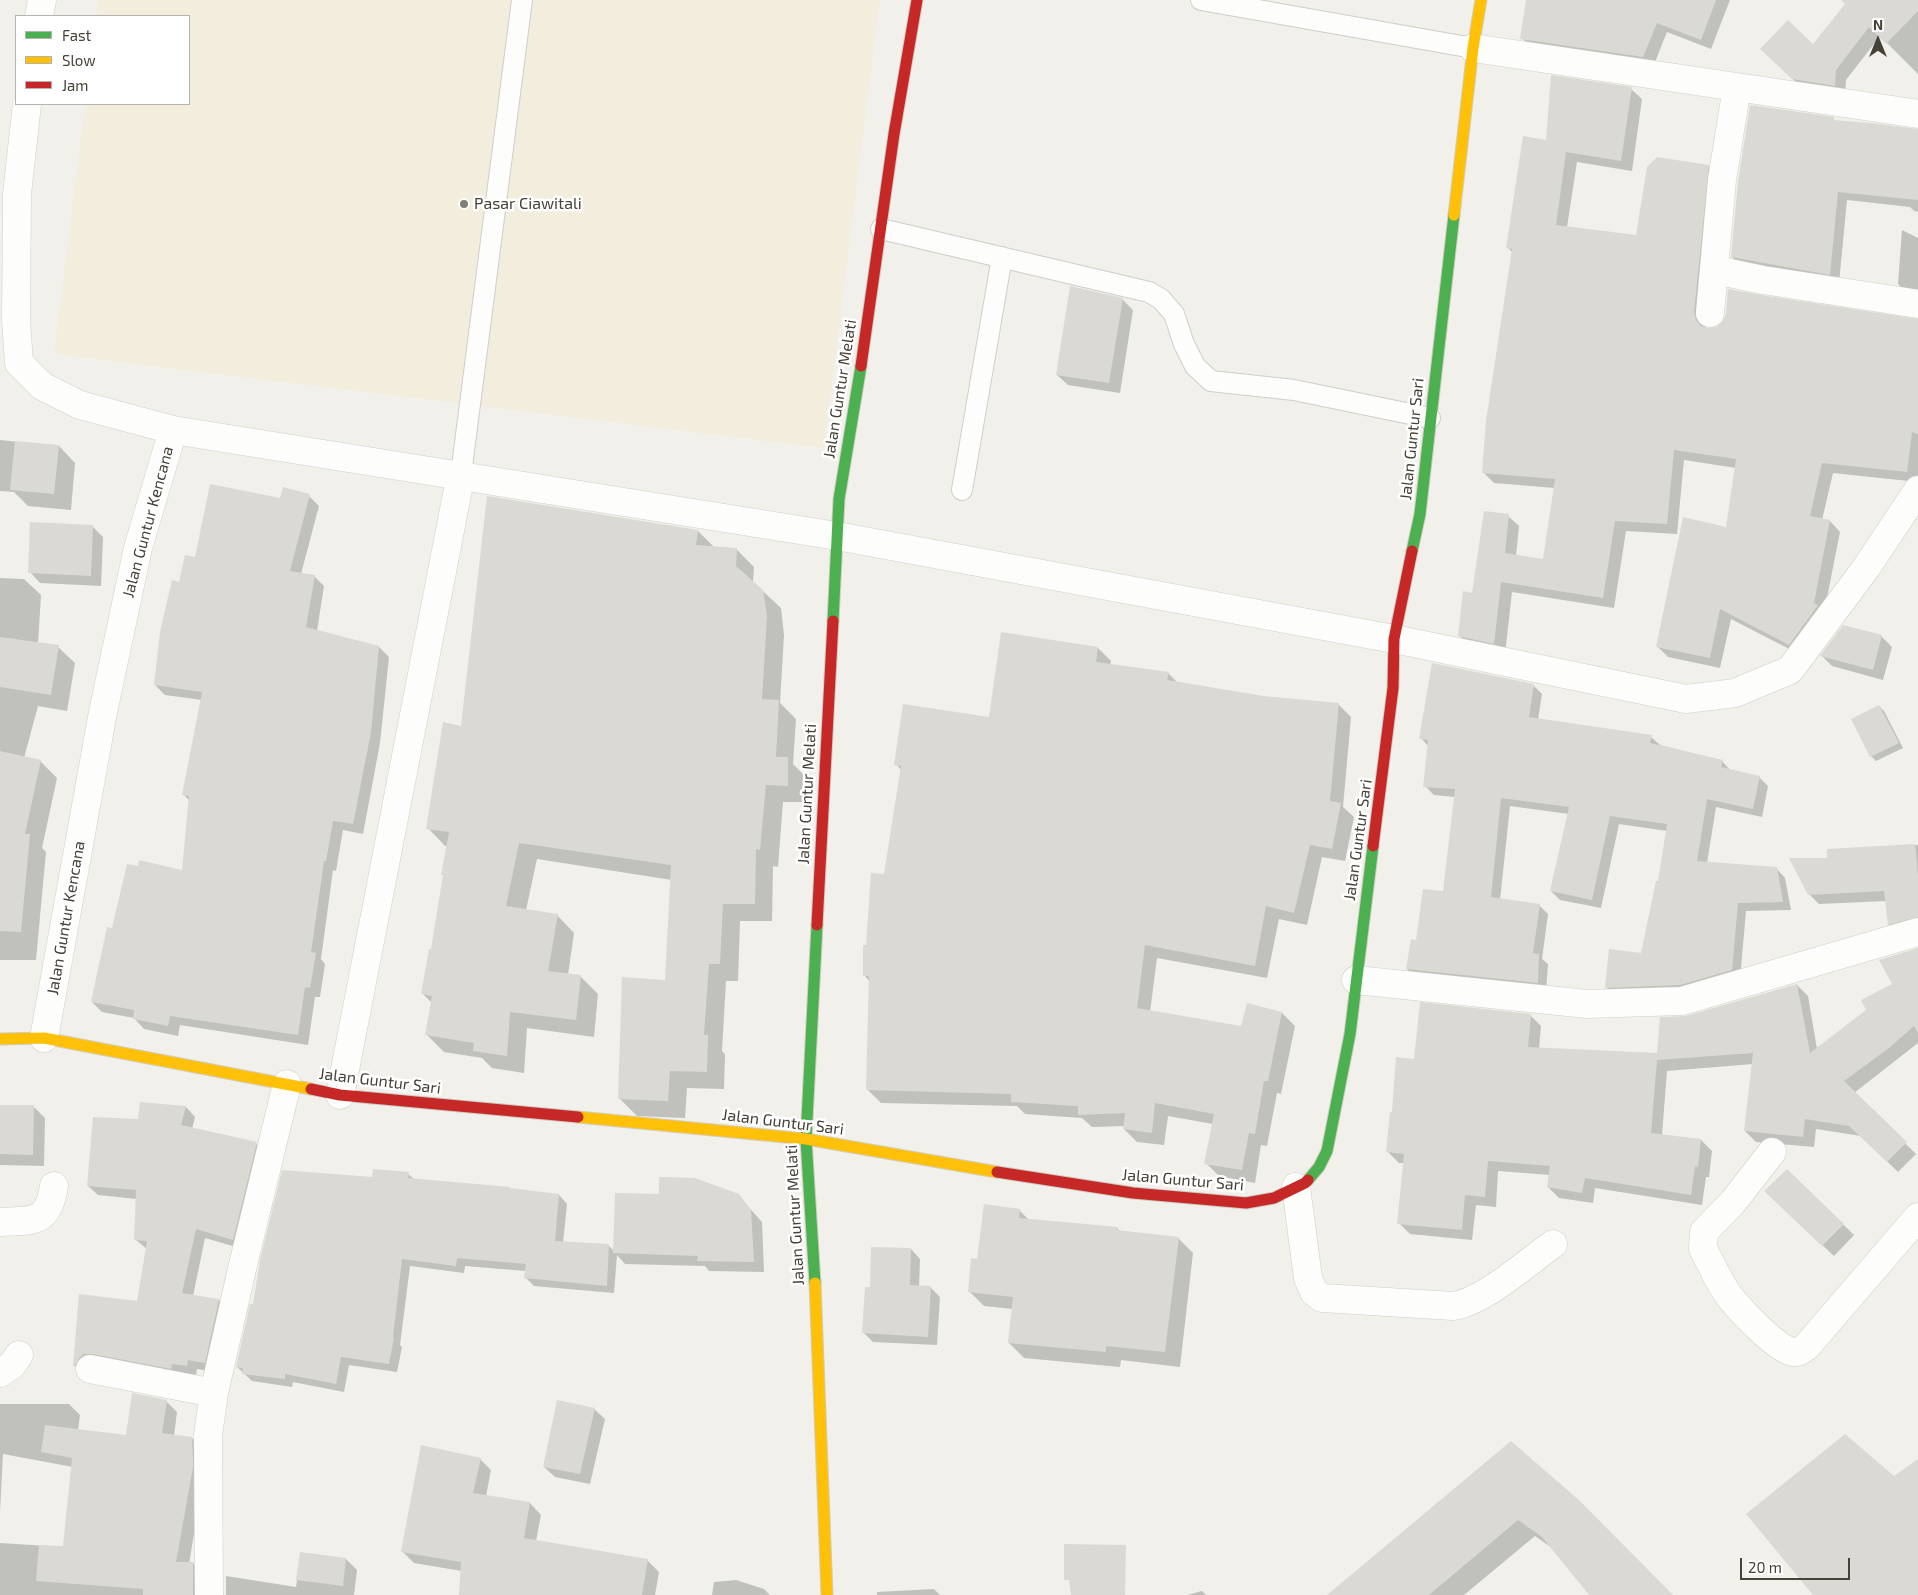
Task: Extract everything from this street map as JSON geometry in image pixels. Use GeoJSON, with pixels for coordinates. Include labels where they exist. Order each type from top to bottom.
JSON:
{"type":"FeatureCollection","features":[{"type":"Feature","properties":{"kind":"street"},"geometry":{"type":"LineString","coordinates":[[40,15],[42,0]]}},
{"type":"Feature","properties":{"kind":"street","name":"Jalan Guntur Melati"},"geometry":{"type":"LineString","coordinates":[[827,1595],[817,1323],[806,1139],[838,499],[856,400],[894,134],[917,0]]}},
{"type":"Feature","properties":{"kind":"street","name":"Jalan Guntur Sari"},"geometry":{"type":"LineString","coordinates":[[0,1039],[44,1038],[340,1095],[806,1139],[1133,1193],[1246,1203],[1274,1198],[1305,1183],[1319,1168],[1327,1151],[1350,1034],[1388,724],[1394,639],[1420,514],[1473,48],[1481,0]]}},
{"type":"Feature","properties":{"kind":"street"},"geometry":{"type":"LineString","coordinates":[[1473,48],[1918,114]]}},
{"type":"Feature","properties":{"kind":"street"},"geometry":{"type":"LineString","coordinates":[[1710,313],[1722,180],[1737,87]]}},
{"type":"Feature","properties":{"kind":"street","name":"Jalan Guntur Kencana"},"geometry":{"type":"LineString","coordinates":[[27,105],[17,194],[16,320],[19,363],[42,386],[80,405],[172,430],[138,548],[103,712],[44,1038]]}},
{"type":"Feature","properties":{"kind":"street"},"geometry":{"type":"LineString","coordinates":[[1715,270],[1762,280],[1918,304]]}},
{"type":"Feature","properties":{"kind":"street"},"geometry":{"type":"LineString","coordinates":[[172,430],[461,474],[837,536],[1394,639],[1686,699],[1735,693],[1790,670],[1866,568],[1918,490]]}},
{"type":"Feature","properties":{"kind":"street"},"geometry":{"type":"LineString","coordinates":[[340,1095],[461,474]]}},
{"type":"Feature","properties":{"kind":"street"},"geometry":{"type":"LineString","coordinates":[[1356,980],[1587,1004],[1682,1001],[1918,932]]}},
{"type":"Feature","properties":{"kind":"street"},"geometry":{"type":"LineString","coordinates":[[209,1595],[208,1443],[214,1393],[287,1084]]}},
{"type":"Feature","properties":{"kind":"street"},"geometry":{"type":"LineString","coordinates":[[1772,1152],[1733,1202],[1704,1232],[1703,1249],[1726,1292],[1747,1318],[1784,1349],[1793,1352],[1807,1346],[1918,1217]]}},
{"type":"Feature","properties":{"kind":"street"},"geometry":{"type":"LineString","coordinates":[[0,1222],[34,1220],[44,1214],[51,1202],[54,1186]]}},
{"type":"Feature","properties":{"kind":"street"},"geometry":{"type":"LineString","coordinates":[[1296,1187],[1308,1278],[1314,1292],[1322,1298],[1434,1305],[1463,1304],[1489,1290],[1553,1244]]}},
{"type":"Feature","properties":{"kind":"street"},"geometry":{"type":"LineString","coordinates":[[0,1373],[12,1365],[19,1355]]}},
{"type":"Feature","properties":{"kind":"street"},"geometry":{"type":"LineString","coordinates":[[90,1369],[214,1393]]}},
{"type":"Feature","properties":{"kind":"lane"},"geometry":{"type":"LineString","coordinates":[[461,474],[522,0]]}},
{"type":"Feature","properties":{"kind":"lane"},"geometry":{"type":"LineString","coordinates":[[1201,0],[1473,48]]}},
{"type":"Feature","properties":{"kind":"lane"},"geometry":{"type":"LineString","coordinates":[[881,229],[1149,292],[1161,299],[1174,314],[1184,344],[1195,366],[1211,380],[1294,390],[1430,418]]}},
{"type":"Feature","properties":{"kind":"lane"},"geometry":{"type":"LineString","coordinates":[[962,490],[1002,257]]}},
{"type":"Feature","properties":{"kind":"shaded area","name":"Pasar Ciawitali"},"geometry":{"type":"Polygon","coordinates":[[[98,0],[880,0],[824,448],[54,354],[85,105],[190,105],[190,15],[96,15],[98,0]]]}},
{"type":"Feature","properties":{"kind":"building"},"geometry":{"type":"Polygon","coordinates":[[[1526,0],[1716,0],[1701,40],[1657,23],[1643,57],[1520,39],[1526,0]]]}},
{"type":"Feature","properties":{"kind":"building"},"geometry":{"type":"Polygon","coordinates":[[[1841,0],[1918,0],[1918,11],[1886,44],[1869,27],[1836,70],[1835,86],[1792,79],[1760,49],[1788,20],[1813,44],[1845,4],[1841,0]]]}},
{"type":"Feature","properties":{"kind":"building"},"geometry":{"type":"Polygon","coordinates":[[[1551,75],[1632,87],[1621,161],[1566,152],[1556,225],[1636,235],[1647,167],[1657,157],[1709,165],[1694,312],[1696,320],[1701,326],[1708,328],[1716,327],[1722,322],[1726,314],[1728,289],[1918,319],[1918,434],[1912,432],[1907,472],[1822,463],[1810,516],[1830,520],[1814,603],[1818,605],[1789,645],[1720,609],[1710,658],[1656,647],[1683,517],[1726,527],[1736,459],[1674,450],[1667,524],[1615,521],[1603,598],[1501,582],[1494,644],[1458,636],[1463,591],[1472,593],[1484,511],[1509,514],[1505,553],[1543,559],[1555,479],[1482,473],[1486,421],[1512,249],[1506,248],[1523,136],[1546,140],[1551,75]]]}},
{"type":"Feature","properties":{"kind":"building"},"geometry":{"type":"Polygon","coordinates":[[[1750,105],[1834,117],[1834,120],[1918,129],[1918,200],[1838,192],[1830,275],[1731,257],[1738,182],[1750,105]]]}},
{"type":"Feature","properties":{"kind":"building"},"geometry":{"type":"Polygon","coordinates":[[[1070,286],[1123,298],[1109,383],[1056,375],[1070,286]]]}},
{"type":"Feature","properties":{"kind":"building"},"geometry":{"type":"Polygon","coordinates":[[[15,441],[59,445],[54,494],[10,490],[15,441]]]}},
{"type":"Feature","properties":{"kind":"building"},"geometry":{"type":"Polygon","coordinates":[[[210,484],[280,498],[283,487],[310,494],[290,571],[315,575],[306,627],[379,646],[371,732],[353,824],[333,821],[326,861],[324,861],[311,952],[316,953],[310,988],[305,987],[298,1035],[170,1016],[168,1026],[133,1019],[134,1010],[91,1002],[107,927],[112,928],[127,864],[138,866],[139,860],[182,870],[189,796],[182,795],[202,692],[154,685],[160,632],[172,580],[179,582],[185,555],[195,557],[210,484]]]}},
{"type":"Feature","properties":{"kind":"building"},"geometry":{"type":"Polygon","coordinates":[[[487,496],[698,530],[696,545],[737,548],[736,566],[763,590],[767,616],[762,699],[779,700],[776,757],[788,757],[788,786],[766,785],[760,850],[756,849],[755,904],[723,904],[720,964],[709,964],[704,1035],[708,1035],[707,1072],[670,1071],[668,1101],[618,1099],[622,977],[665,980],[671,865],[519,843],[506,906],[558,914],[548,971],[581,975],[576,1020],[510,1012],[507,1056],[473,1051],[474,1043],[425,1035],[432,996],[421,994],[429,949],[431,949],[449,832],[426,829],[443,722],[461,726],[487,496]]]}},
{"type":"Feature","properties":{"kind":"building"},"geometry":{"type":"Polygon","coordinates":[[[30,522],[93,525],[91,576],[28,573],[30,522]]]}},
{"type":"Feature","properties":{"kind":"building"},"geometry":{"type":"Polygon","coordinates":[[[1843,625],[1882,635],[1873,670],[1820,656],[1843,625]]]}},
{"type":"Feature","properties":{"kind":"building"},"geometry":{"type":"Polygon","coordinates":[[[1001,632],[1098,647],[1096,662],[1169,672],[1167,680],[1263,696],[1339,703],[1330,801],[1341,803],[1332,849],[1310,845],[1294,913],[1266,906],[1255,966],[1145,945],[1137,1008],[1241,1026],[1247,1003],[1282,1012],[1268,1081],[1264,1081],[1255,1134],[1249,1133],[1242,1170],[1204,1164],[1214,1114],[1155,1103],[1152,1133],[1123,1129],[1125,1113],[1078,1115],[1078,1106],[1011,1102],[1011,1094],[866,1090],[869,976],[863,976],[863,945],[866,945],[871,873],[884,874],[901,766],[894,765],[903,704],[989,717],[1001,632]]]}},
{"type":"Feature","properties":{"kind":"building"},"geometry":{"type":"Polygon","coordinates":[[[0,637],[59,645],[51,695],[0,687],[0,637]]]}},
{"type":"Feature","properties":{"kind":"building"},"geometry":{"type":"Polygon","coordinates":[[[1432,663],[1534,684],[1529,717],[1652,735],[1650,743],[1723,760],[1721,767],[1760,776],[1753,809],[1707,799],[1697,861],[1777,867],[1783,902],[1738,903],[1732,970],[1680,985],[1605,988],[1609,949],[1641,953],[1656,881],[1658,881],[1667,824],[1610,816],[1592,900],[1550,891],[1569,807],[1501,798],[1491,897],[1540,904],[1533,953],[1539,954],[1538,983],[1406,969],[1411,939],[1416,940],[1423,889],[1443,891],[1455,789],[1423,787],[1428,740],[1419,739],[1432,663]]]}},
{"type":"Feature","properties":{"kind":"building"},"geometry":{"type":"Polygon","coordinates":[[[1879,705],[1899,743],[1870,757],[1851,719],[1879,705]]]}},
{"type":"Feature","properties":{"kind":"building"},"geometry":{"type":"Polygon","coordinates":[[[0,751],[41,760],[25,834],[30,834],[21,932],[0,931],[0,751]]]}},
{"type":"Feature","properties":{"kind":"building"},"geometry":{"type":"Polygon","coordinates":[[[1915,844],[1918,876],[1918,917],[1888,925],[1884,891],[1808,895],[1789,858],[1827,858],[1827,849],[1915,844]]]}},
{"type":"Feature","properties":{"kind":"building"},"geometry":{"type":"Polygon","coordinates":[[[1918,948],[1918,1033],[1914,1026],[1889,1048],[1844,1081],[1907,1142],[1887,1162],[1849,1126],[1805,1119],[1803,1137],[1744,1131],[1753,1053],[1657,1060],[1651,1133],[1701,1139],[1698,1167],[1695,1166],[1691,1195],[1585,1178],[1582,1193],[1547,1187],[1550,1166],[1488,1161],[1485,1197],[1465,1195],[1462,1230],[1397,1224],[1404,1154],[1386,1152],[1390,1112],[1392,1112],[1396,1057],[1414,1059],[1420,1002],[1531,1014],[1528,1047],[1657,1053],[1660,1017],[1686,1016],[1797,984],[1810,1053],[1866,1010],[1861,1000],[1892,984],[1879,960],[1918,948]]]}},
{"type":"Feature","properties":{"kind":"building"},"geometry":{"type":"Polygon","coordinates":[[[140,1102],[186,1106],[181,1125],[257,1142],[233,1240],[196,1229],[182,1293],[219,1299],[205,1363],[188,1360],[187,1366],[172,1364],[171,1369],[84,1354],[73,1366],[79,1294],[137,1301],[147,1241],[134,1240],[136,1190],[87,1186],[93,1117],[138,1119],[140,1102]]]}},
{"type":"Feature","properties":{"kind":"building"},"geometry":{"type":"Polygon","coordinates":[[[0,1105],[34,1105],[33,1155],[0,1154],[0,1105]]]}},
{"type":"Feature","properties":{"kind":"building"},"geometry":{"type":"Polygon","coordinates":[[[373,1169],[409,1172],[408,1178],[510,1187],[559,1194],[555,1241],[609,1244],[607,1286],[524,1278],[526,1264],[457,1258],[456,1266],[402,1259],[394,1337],[389,1364],[341,1357],[336,1384],[285,1374],[285,1379],[242,1374],[243,1368],[236,1367],[250,1304],[253,1304],[260,1260],[282,1170],[372,1177],[373,1169]]]}},
{"type":"Feature","properties":{"kind":"building"},"geometry":{"type":"Polygon","coordinates":[[[1787,1169],[1844,1224],[1822,1246],[1764,1191],[1787,1169]]]}},
{"type":"Feature","properties":{"kind":"building"},"geometry":{"type":"Polygon","coordinates":[[[659,1177],[695,1178],[739,1194],[751,1210],[754,1262],[697,1261],[698,1256],[613,1253],[615,1193],[659,1194],[659,1177]]]}},
{"type":"Feature","properties":{"kind":"building"},"geometry":{"type":"Polygon","coordinates":[[[984,1204],[1020,1209],[1019,1218],[1118,1227],[1117,1230],[1179,1237],[1165,1352],[1106,1346],[1106,1352],[1008,1343],[1013,1297],[968,1292],[971,1258],[977,1259],[984,1204]]]}},
{"type":"Feature","properties":{"kind":"building"},"geometry":{"type":"Polygon","coordinates":[[[871,1247],[911,1248],[910,1285],[931,1286],[928,1337],[862,1333],[865,1287],[870,1287],[871,1247]]]}},
{"type":"Feature","properties":{"kind":"building"},"geometry":{"type":"Polygon","coordinates":[[[132,1393],[167,1400],[162,1433],[192,1437],[193,1467],[176,1562],[193,1562],[193,1595],[143,1595],[143,1589],[36,1581],[39,1545],[63,1546],[72,1458],[41,1452],[45,1425],[126,1435],[132,1393]]]}},
{"type":"Feature","properties":{"kind":"building"},"geometry":{"type":"Polygon","coordinates":[[[557,1400],[595,1408],[580,1474],[543,1467],[557,1400]]]}},
{"type":"Feature","properties":{"kind":"building"},"geometry":{"type":"Polygon","coordinates":[[[1845,1434],[1894,1476],[1918,1459],[1918,1595],[1813,1595],[1746,1514],[1845,1434]]]}},
{"type":"Feature","properties":{"kind":"building"},"geometry":{"type":"Polygon","coordinates":[[[1511,1441],[1580,1501],[1673,1595],[1589,1595],[1542,1537],[1518,1520],[1429,1595],[1327,1595],[1511,1441]]]}},
{"type":"Feature","properties":{"kind":"building"},"geometry":{"type":"Polygon","coordinates":[[[421,1445],[481,1458],[473,1493],[530,1502],[524,1538],[648,1559],[642,1595],[459,1595],[461,1562],[401,1552],[421,1445]]]}},
{"type":"Feature","properties":{"kind":"building"},"geometry":{"type":"Polygon","coordinates":[[[1064,1544],[1126,1545],[1125,1595],[1071,1595],[1069,1580],[1064,1580],[1064,1544]]]}},
{"type":"Feature","properties":{"kind":"building"},"geometry":{"type":"Polygon","coordinates":[[[300,1552],[346,1558],[343,1586],[296,1580],[300,1552]]]}},
{"type":"Feature","properties":{"kind":"traffic: fast"},"geometry":{"type":"LineString","coordinates":[[1412,551],[1420,514],[1454,215]]}},
{"type":"Feature","properties":{"kind":"traffic: fast"},"geometry":{"type":"LineString","coordinates":[[833,621],[839,499],[861,366]]}},
{"type":"Feature","properties":{"kind":"traffic: fast"},"geometry":{"type":"LineString","coordinates":[[1308,1180],[1319,1167],[1327,1151],[1350,1034],[1373,846]]}},
{"type":"Feature","properties":{"kind":"traffic: fast"},"geometry":{"type":"LineString","coordinates":[[815,1283],[806,1139],[817,925]]}},
{"type":"Feature","properties":{"kind":"traffic: slow"},"geometry":{"type":"LineString","coordinates":[[1454,215],[1473,48],[1481,0]]}},
{"type":"Feature","properties":{"kind":"traffic: slow"},"geometry":{"type":"LineString","coordinates":[[0,1039],[44,1038],[311,1089]]}},
{"type":"Feature","properties":{"kind":"traffic: slow"},"geometry":{"type":"LineString","coordinates":[[578,1117],[806,1139],[997,1172]]}},
{"type":"Feature","properties":{"kind":"traffic: slow"},"geometry":{"type":"LineString","coordinates":[[815,1283],[827,1595]]}},
{"type":"Feature","properties":{"kind":"traffic: jam"},"geometry":{"type":"LineString","coordinates":[[861,366],[894,134],[917,0]]}},
{"type":"Feature","properties":{"kind":"traffic: jam"},"geometry":{"type":"LineString","coordinates":[[1373,846],[1393,688],[1394,639],[1412,551]]}},
{"type":"Feature","properties":{"kind":"traffic: jam"},"geometry":{"type":"LineString","coordinates":[[817,925],[833,621]]}},
{"type":"Feature","properties":{"kind":"traffic: jam"},"geometry":{"type":"LineString","coordinates":[[311,1089],[340,1095],[578,1117]]}},
{"type":"Feature","properties":{"kind":"traffic: jam"},"geometry":{"type":"LineString","coordinates":[[997,1172],[1133,1193],[1246,1203],[1274,1198],[1308,1180]]}},
{"type":"Feature","properties":{"kind":"place","name":"Pasar Ciawitali"},"geometry":{"type":"Point","coordinates":[464,204]}}]}
